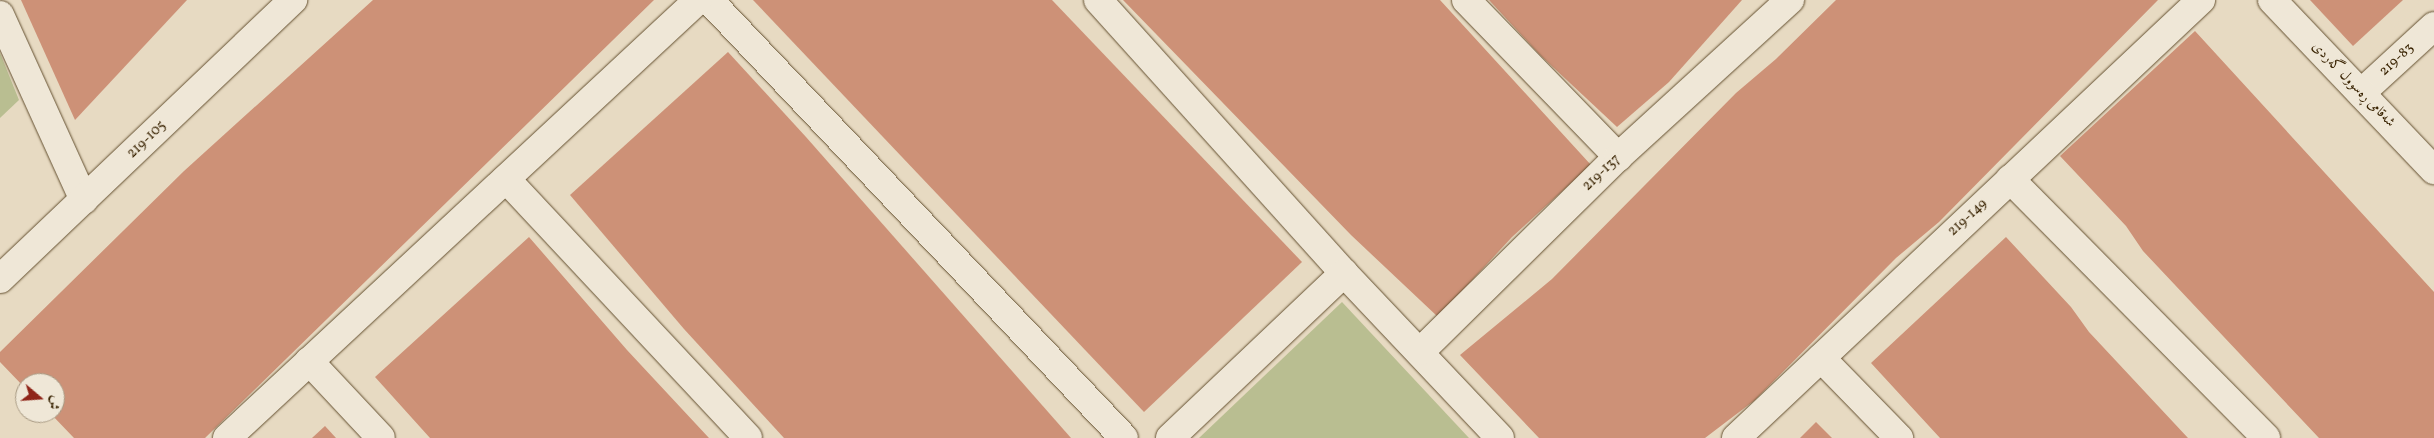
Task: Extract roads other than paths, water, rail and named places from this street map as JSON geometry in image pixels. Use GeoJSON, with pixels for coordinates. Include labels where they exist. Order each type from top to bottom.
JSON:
{"type":"FeatureCollection","features":[{"type":"Feature","properties":{"kind":"street","name":"219-105"},"geometry":{"type":"LineString","coordinates":[[0,279],[293,0]]}},
{"type":"Feature","properties":{"kind":"street"},"geometry":{"type":"LineString","coordinates":[[227,438],[698,0]]}},
{"type":"Feature","properties":{"kind":"street"},"geometry":{"type":"LineString","coordinates":[[709,0],[1124,438]]}},
{"type":"Feature","properties":{"kind":"street"},"geometry":{"type":"LineString","coordinates":[[1098,0],[1344,273],[1421,351],[1500,438]]}},
{"type":"Feature","properties":{"kind":"street"},"geometry":{"type":"LineString","coordinates":[[1466,0],[1618,157]]}},
{"type":"Feature","properties":{"kind":"street","name":"219-137"},"geometry":{"type":"LineString","coordinates":[[1421,351],[1618,157],[1790,0]]}},
{"type":"Feature","properties":{"kind":"street","name":"219-149"},"geometry":{"type":"LineString","coordinates":[[1736,438],[2201,0]]}},
{"type":"Feature","properties":{"kind":"street","name":"شەقامی ڕەسوول گەردی"},"geometry":{"type":"LineString","coordinates":[[2272,0],[2434,170]]}},
{"type":"Feature","properties":{"kind":"street"},"geometry":{"type":"LineString","coordinates":[[0,15],[84,200]]}},
{"type":"Feature","properties":{"kind":"street","name":"219-83"},"geometry":{"type":"LineString","coordinates":[[2361,93],[2434,26]]}},
{"type":"Feature","properties":{"kind":"street"},"geometry":{"type":"LineString","coordinates":[[506,179],[748,438]]}},
{"type":"Feature","properties":{"kind":"street"},"geometry":{"type":"LineString","coordinates":[[2010,179],[2266,438]]}},
{"type":"Feature","properties":{"kind":"street"},"geometry":{"type":"LineString","coordinates":[[1170,438],[1344,273]]}},
{"type":"Feature","properties":{"kind":"street"},"geometry":{"type":"LineString","coordinates":[[1821,358],[1899,438]]}},
{"type":"Feature","properties":{"kind":"street"},"geometry":{"type":"LineString","coordinates":[[309,361],[382,438]]}}]}
